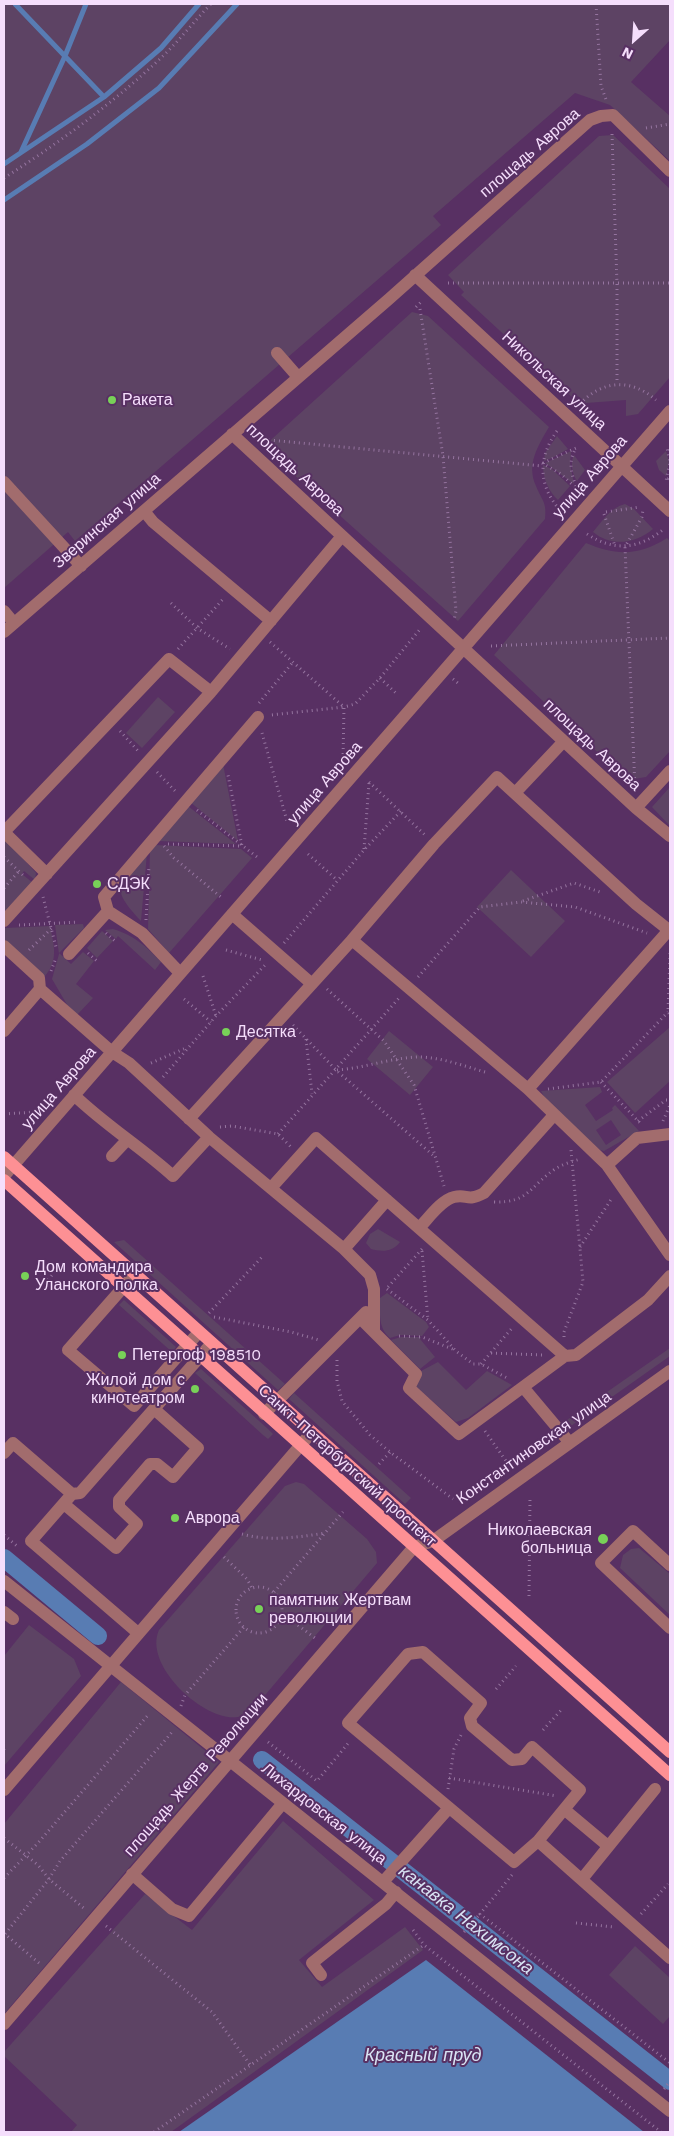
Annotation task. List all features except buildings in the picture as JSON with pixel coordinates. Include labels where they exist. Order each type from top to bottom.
[{"type":"main road","name":"Санкт-Петербургский проспект","points":[[8,1162],[670,1752]]},
{"type":"main road","name":"Санкт-Петербургский проспект","points":[[4,1178],[188,1346],[670,1775]]},
{"type":"street","name":"площадь Аврова","points":[[670,171],[613,115],[601,116],[590,120],[232,434],[636,808],[670,772]]},
{"type":"street","name":"Никольская улица","points":[[415,275],[670,511]]},
{"type":"street","points":[[277,353],[298,377]]},
{"type":"street","name":"улица Аврова","points":[[4,1178],[8,1162],[74,1095],[112,1052],[670,411]]},
{"type":"street","name":"Зверинская улица","points":[[4,632],[232,434]]},
{"type":"street","points":[[4,482],[81,566]]},
{"type":"street","points":[[144,511],[153,522],[271,621]]},
{"type":"street","points":[[9,923],[47,874],[211,692],[342,536]]},
{"type":"street","points":[[4,611],[14,623]]},
{"type":"street","points":[[47,874],[4,832],[169,659],[211,692]]},
{"type":"street","points":[[180,973],[142,934],[108,911],[104,897],[148,843],[258,717]]},
{"type":"street","points":[[515,793],[564,741]]},
{"type":"street","points":[[189,1119],[352,940],[434,844],[497,777],[667,933],[528,1089]]},
{"type":"street","points":[[636,808],[670,836]]},
{"type":"street","points":[[69,954],[108,911]]},
{"type":"street","points":[[232,914],[312,984]]},
{"type":"street","points":[[352,940],[528,1089],[607,1165],[670,1254]]},
{"type":"street","points":[[4,946],[40,978],[40,989],[4,1031]]},
{"type":"street","points":[[40,989],[112,1052],[136,1070],[209,1137],[344,1249],[370,1275],[374,1288],[374,1330]]},
{"type":"street","points":[[74,1095],[173,1176],[209,1137]]},
{"type":"street","points":[[419,1228],[448,1199],[456,1196],[473,1199],[484,1193],[554,1115]]},
{"type":"street","points":[[607,1165],[637,1138],[670,1134]]},
{"type":"street","points":[[271,1188],[316,1138],[565,1356]]},
{"type":"street","points":[[112,1156],[127,1140]]},
{"type":"street","points":[[344,1249],[387,1200]]},
{"type":"street","points":[[134,1275],[68,1350],[134,1406],[199,1332]]},
{"type":"street","points":[[360,1318],[416,1374],[409,1388],[459,1434],[565,1356],[576,1355],[648,1300],[670,1276]]},
{"type":"street","points":[[264,1414],[375,1303]]},
{"type":"street","points":[[138,1633],[31,1541],[68,1499],[80,1493],[212,1343]]},
{"type":"street","name":"Константиновская улица","points":[[414,1547],[433,1541],[670,1371]]},
{"type":"street","points":[[523,1387],[570,1443]]},
{"type":"street","points":[[4,1453],[13,1443],[116,1548],[137,1524],[119,1507],[119,1500],[150,1464],[156,1464],[173,1477],[198,1448],[154,1409]]},
{"type":"street","points":[[4,1790],[312,1432]]},
{"type":"street","points":[[670,1565],[633,1531],[601,1563],[670,1628]]},
{"type":"street","name":"площадь Жертв Революции","points":[[4,2024],[414,1547]]},
{"type":"street","name":"Лихардовская улица","points":[[4,1581],[283,1803],[386,1878],[396,1892],[670,2111]]},
{"type":"street","points":[[423,1652],[481,1703],[470,1718],[472,1726],[512,1760],[522,1759],[532,1747],[580,1790],[538,1841],[514,1862],[348,1723],[408,1654],[423,1652]]},
{"type":"street","points":[[582,1879],[656,1789]]},
{"type":"street","points":[[132,1874],[172,1909],[189,1916],[283,1803]]},
{"type":"street","points":[[569,1805],[608,1846]]},
{"type":"street","points":[[386,1878],[447,1806]]},
{"type":"street","points":[[538,1841],[633,1923],[670,1958]]},
{"type":"street","points":[[322,1975],[312,1963],[386,1904],[396,1892]]},
{"type":"path","points":[[4,178],[74,131],[163,57],[211,4]]},
{"type":"path","points":[[596,4],[600,86],[609,105]]},
{"type":"path","points":[[637,129],[670,124]]},
{"type":"path","points":[[612,137],[617,284],[617,384]]},
{"type":"path","points":[[448,283],[617,284],[670,282]]},
{"type":"path","points":[[420,308],[443,456],[456,611],[454,618]]},
{"type":"path","points":[[580,404],[596,390],[617,384],[638,388],[656,400]]},
{"type":"path","points":[[557,431],[549,441],[542,464],[546,489],[559,510]]},
{"type":"path","points":[[260,439],[542,464],[562,474],[577,489],[570,463],[571,456],[576,448],[542,464]]},
{"type":"path","points":[[667,448],[670,462],[666,481],[670,477]]},
{"type":"path","points":[[615,546],[605,513],[642,508],[642,517],[625,547],[635,783]]},
{"type":"path","points":[[587,534],[598,542],[625,547],[646,542],[664,529]]},
{"type":"path","points":[[169,659],[233,589]]},
{"type":"path","points":[[171,603],[197,628],[241,656]]},
{"type":"path","points":[[293,662],[257,706],[258,717],[344,707],[355,704],[380,678],[422,627]]},
{"type":"path","points":[[260,633],[344,707]]},
{"type":"path","points":[[491,646],[670,638]]},
{"type":"path","points":[[380,678],[398,696]]},
{"type":"path","points":[[342,759],[344,707]]},
{"type":"path","points":[[124,736],[140,754]]},
{"type":"path","points":[[264,741],[288,821]]},
{"type":"path","points":[[222,898],[174,858],[162,844],[242,846],[224,755]]},
{"type":"path","points":[[364,850],[369,782],[434,844]]},
{"type":"path","points":[[309,912],[401,811]]},
{"type":"path","points":[[142,934],[146,925],[148,843]]},
{"type":"path","points":[[308,854],[337,880]]},
{"type":"path","points":[[4,857],[33,882]]},
{"type":"path","points":[[4,888],[19,871]]},
{"type":"path","points":[[521,902],[574,883],[609,895]]},
{"type":"path","points":[[40,989],[50,976],[58,953],[41,888]]},
{"type":"path","points":[[209,1137],[220,1128],[232,1126],[278,1134],[480,907],[521,902],[575,907],[667,933]]},
{"type":"path","points":[[9,923],[52,925],[98,921]]},
{"type":"path","points":[[19,960],[52,925]]},
{"type":"path","points":[[226,950],[268,962]]},
{"type":"path","points":[[528,1089],[541,1090],[601,1082],[669,1014],[670,953]]},
{"type":"path","points":[[203,976],[216,1016]]},
{"type":"path","points":[[312,984],[322,986],[372,1029],[384,1041],[414,1085],[448,1199]]},
{"type":"path","points":[[173,1065],[234,997]]},
{"type":"path","points":[[184,999],[211,1022]]},
{"type":"path","points":[[284,1016],[336,1070],[436,1157]]},
{"type":"path","points":[[306,1039],[312,1095]]},
{"type":"path","points":[[136,1070],[189,1047]]},
{"type":"path","points":[[336,1070],[361,1068],[411,1058],[433,1058],[473,1068]]},
{"type":"path","points":[[601,1082],[652,1136]]},
{"type":"path","points":[[638,1121],[666,1100],[670,1100]]},
{"type":"path","points":[[4,1114],[35,1112]]},
{"type":"path","points":[[491,1353],[565,1356],[564,1332],[583,1282],[570,1140],[572,1132]]},
{"type":"path","points":[[473,1199],[509,1202],[524,1196],[556,1169],[595,1154]]},
{"type":"path","points":[[580,1248],[621,1185]]},
{"type":"path","points":[[375,1303],[432,1239]]},
{"type":"path","points":[[421,1250],[428,1320]]},
{"type":"path","points":[[209,1313],[262,1257]]},
{"type":"path","points":[[48,1280],[63,1262]]},
{"type":"path","points":[[370,1275],[428,1320],[456,1351],[473,1364],[480,1364],[523,1387]]},
{"type":"path","points":[[214,1317],[336,1342],[337,1381],[342,1401],[370,1435],[453,1499]]},
{"type":"path","points":[[480,1364],[520,1318]]},
{"type":"path","points":[[384,1341],[400,1336],[413,1336],[456,1351]]},
{"type":"path","points":[[477,1420],[506,1461]]},
{"type":"path","points":[[379,1464],[390,1452]]},
{"type":"path","points":[[529,1596],[530,1497]]},
{"type":"path","points":[[274,1592],[343,1512]]},
{"type":"path","points":[[232,1525],[242,1533],[270,1538],[326,1533]]},
{"type":"path","points":[[223,1557],[252,1588]]},
{"type":"path","points":[[260,1586],[274,1592],[279,1598],[282,1613],[280,1620],[271,1630],[257,1633],[244,1628],[237,1616],[236,1609],[240,1596],[252,1588],[260,1586]]},
{"type":"path","points":[[282,1613],[315,1638]]},
{"type":"path","points":[[179,1711],[185,1695],[244,1628]]},
{"type":"path","points":[[496,1688],[516,1666]]},
{"type":"path","points":[[543,1730],[563,1708]]},
{"type":"path","points":[[4,1878],[152,1711]]},
{"type":"path","points":[[447,1806],[454,1750],[470,1718]]},
{"type":"path","points":[[48,1972],[4,1934],[49,1879],[60,1861],[174,1730]]},
{"type":"path","points":[[268,1742],[317,1781],[358,1732]]},
{"type":"path","points":[[449,1778],[569,1805]]},
{"type":"path","points":[[4,1838],[24,1856],[38,1865],[49,1879],[95,1918]]},
{"type":"path","points":[[465,1930],[515,1871]]},
{"type":"path","points":[[576,1923],[625,1929],[633,1923],[668,1884]]},
{"type":"path","points":[[480,1914],[670,2064]]},
{"type":"path","points":[[110,1930],[212,2012],[251,2066]]},
{"type":"path","points":[[413,1930],[424,1945],[660,2132]]},
{"type":"path","points":[[154,2132],[424,1945]]},
{"type":"path","points":[[665,2088],[670,2081]]},
{"type":"shaded area","name":"Ракета","points":[[4,4],[670,4],[670,40],[631,82],[670,116],[670,161],[610,105],[575,93],[433,216],[441,225],[75,541],[68,532],[4,588]]},
{"type":"shaded area","points":[[613,135],[670,189],[670,377],[638,414],[626,416],[626,400],[586,403],[578,396],[574,399],[461,295],[464,292],[448,275],[599,136]]},
{"type":"shaded area","points":[[412,312],[428,316],[549,427],[535,455],[532,470],[533,478],[545,505],[545,519],[458,621],[263,447]]},
{"type":"shaded area","points":[[557,436],[568,449],[544,461],[545,453]]},
{"type":"shaded area","points":[[571,451],[570,463],[574,484],[545,463]]},
{"type":"shaded area","points":[[666,451],[669,462],[666,476],[659,470],[656,461]]},
{"type":"shaded area","points":[[574,455],[585,470],[577,481],[572,468]]},
{"type":"shaded area","points":[[543,465],[552,469],[570,486],[558,500],[551,493],[547,484]]},
{"type":"shaded area","points":[[625,504],[634,509],[653,529],[639,538],[623,542],[607,540],[593,532],[611,511]]},
{"type":"shaded area","points":[[667,538],[670,541],[670,751],[646,777],[627,780],[494,655],[586,543],[607,550],[627,552],[647,548]]},
{"type":"shaded area","points":[[158,697],[175,712],[142,748],[126,733]]},
{"type":"shaded area","points":[[223,764],[238,841],[190,802]]},
{"type":"shaded area","points":[[670,787],[670,826],[652,807]]},
{"type":"shaded area","points":[[188,806],[236,844],[158,841]]},
{"type":"shaded area","points":[[4,837],[36,873],[35,880],[24,871],[22,874],[33,883],[4,915]]},
{"type":"shaded area","points":[[155,845],[241,849],[252,858],[169,953],[148,929],[150,850]]},
{"type":"shaded area","points":[[147,853],[141,921],[124,900],[121,886]]},
{"type":"shaded area","points":[[511,870],[565,921],[531,957],[477,907]]},
{"type":"shaded area","points":[[83,924],[84,928],[59,953],[71,964],[83,952],[94,961],[76,984],[93,998],[77,1015],[69,1008],[52,979],[59,954],[55,925]]},
{"type":"shaded area","points":[[50,926],[54,946],[54,959],[44,977],[5,940],[5,928]]},
{"type":"shaded area","points":[[113,929],[134,938],[150,951],[161,962],[155,970],[118,936],[116,939],[105,930]]},
{"type":"shaded area","points":[[102,931],[113,941],[97,958],[87,948]]},
{"type":"shaded area","points":[[670,1027],[670,1081],[635,1113],[607,1082]]},
{"type":"shaded area","points":[[389,1031],[433,1067],[410,1095],[367,1059]]},
{"type":"shaded area","points":[[600,1087],[602,1092],[585,1105],[596,1121],[613,1110],[612,1108],[615,1105],[639,1131],[604,1151],[600,1150],[546,1100],[541,1091]],"holes":[[[611,1120],[621,1135],[606,1145],[596,1130]]]},
{"type":"shaded area","points":[[378,1229],[400,1242],[394,1248],[387,1250],[371,1249],[366,1243],[370,1234]]},
{"type":"shaded area","points":[[124,1240],[285,1384],[278,1390],[114,1242]]},
{"type":"shaded area","points":[[387,1293],[426,1322],[429,1327],[422,1336],[400,1335],[390,1338],[386,1334],[380,1320],[380,1298]]},
{"type":"shaded area","points":[[124,1300],[176,1347],[172,1352],[119,1305]]},
{"type":"shaded area","points":[[401,1337],[421,1337],[420,1339],[435,1357],[420,1369],[391,1340]]},
{"type":"shaded area","points":[[670,1348],[670,1356],[568,1428],[564,1422]]},
{"type":"shaded area","points":[[438,1362],[466,1390],[487,1371],[512,1385],[468,1418],[456,1422],[414,1385],[421,1371]]},
{"type":"shaded area","points":[[201,1369],[273,1434],[268,1439],[263,1435],[195,1373]]},
{"type":"shaded area","points":[[294,1393],[411,1498],[405,1504],[289,1399]]},
{"type":"shaded area","points":[[296,1482],[304,1484],[367,1539],[376,1552],[377,1563],[255,1707],[242,1716],[229,1717],[213,1712],[197,1703],[182,1691],[169,1676],[160,1661],[156,1645],[159,1630],[285,1486]]},
{"type":"shaded area","points":[[639,1548],[670,1574],[670,1615],[620,1568],[623,1555],[631,1549]]},
{"type":"shaded area","points":[[29,1625],[74,1659],[81,1676],[4,1766],[4,1656]]},
{"type":"shaded area","points":[[121,1682],[219,1762],[4,2014],[4,1824]]},
{"type":"shaded area","points":[[283,1821],[374,1900],[299,1960],[322,1987],[405,1927],[423,1950],[171,2132],[71,2132],[77,2125],[4,2056],[4,2052],[145,1894],[192,1930]]},
{"type":"shaded area","points":[[635,1946],[670,1978],[670,2016],[663,2024],[609,1975]]},
{"type":"water","name":"Красный пруд","points":[[426,1960],[644,2132],[179,2132]]},
{"type":"waterway","points":[[15,4],[104,97]]},
{"type":"waterway","points":[[21,152],[65,56],[86,4]]},
{"type":"waterway","points":[[4,164],[104,97],[161,48],[199,4]]},
{"type":"waterway","points":[[4,200],[87,144],[159,88],[237,4]]},
{"type":"waterway","name":"канавка Нахимсона","points":[[4,1558],[98,1636]]},
{"type":"waterway","name":"канавка Нахимсона","points":[[262,1760],[670,2081]]},
{"type":"place","name":"Ракета","points":[[112,400]]},
{"type":"place","name":"СДЭК","points":[[97,884]]},
{"type":"place","name":"Десятка","points":[[226,1032]]},
{"type":"place","name":"Дом командира Уланского полка","points":[[25,1276]]},
{"type":"place","name":"Петергоф 198510","points":[[122,1355]]},
{"type":"place","name":"Жилой дом с кинотеатром","points":[[195,1389]]},
{"type":"place","name":"Аврора","points":[[175,1518]]},
{"type":"place","name":"Николаевская больница","points":[[603,1539]]},
{"type":"place","name":"памятник Жертвам революции","points":[[259,1609]]}]
